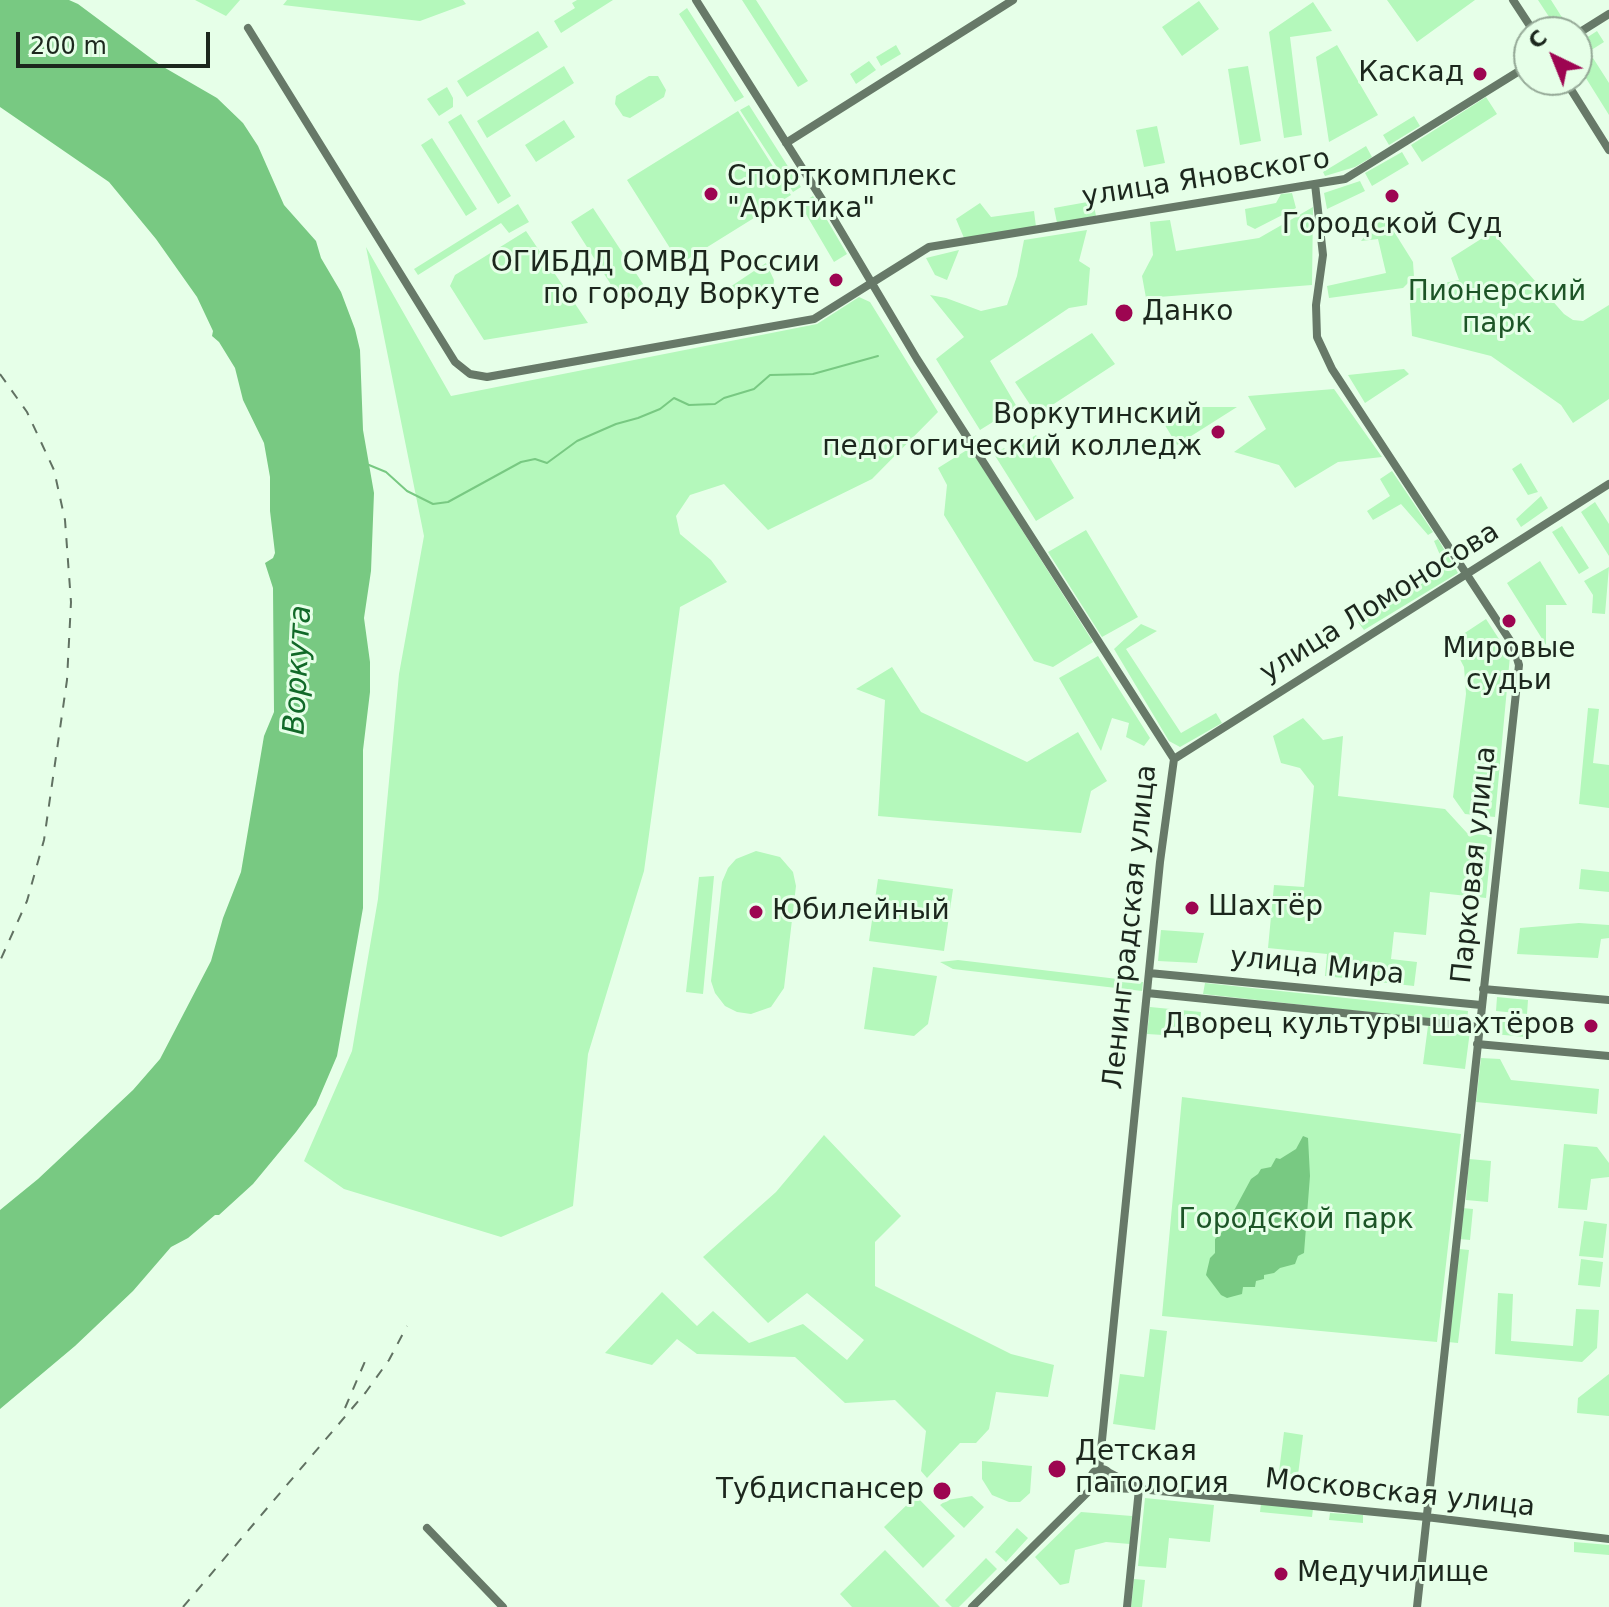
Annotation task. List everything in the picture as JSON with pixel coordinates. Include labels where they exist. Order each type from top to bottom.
[{"type":"main road","name":"Ленинградская улица","points":[[696,0],[823,201],[917,359],[1174,759],[1160,862],[1103,1471]]},
{"type":"main road","points":[[786,143],[1013,0]]},
{"type":"main road","name":"улица Яновского","points":[[248,28],[455,362],[470,374],[487,377],[814,319],[929,247],[1345,179],[1513,75]]},
{"type":"main road","points":[[1575,96],[1609,150]]},
{"type":"main road","name":"Парковая улица","points":[[1315,184],[1323,255],[1316,305],[1317,337],[1332,369],[1513,645],[1519,665],[1417,1607]]},
{"type":"main road","name":"улица Ломоносова","points":[[1174,759],[1609,484]]},
{"type":"main road","name":"улица Мира","points":[[1149,973],[1481,1005]]},
{"type":"main road","points":[[1483,989],[1609,1000]]},
{"type":"main road","name":"улица Мира","points":[[1147,993],[1479,1027]]},
{"type":"main road","points":[[1477,1044],[1609,1056]]},
{"type":"main road","points":[[972,1607],[1094,1486],[1092,1476],[1103,1471],[1110,1482],[1105,1488]]},
{"type":"main road","name":"Московская улица","points":[[1103,1471],[1139,1489]]},
{"type":"main road","name":"Московская улица","points":[[1094,1486],[1426,1517],[1609,1539]]},
{"type":"main road","points":[[1127,1607],[1139,1489]]},
{"type":"main road","points":[[427,1528],[503,1607]]},
{"type":"green space","points":[[195,0],[240,0],[226,16]]},
{"type":"green space","points":[[287,0],[463,0],[466,4],[420,21],[283,5]]},
{"type":"green space","points":[[577,0],[613,0],[561,33],[554,21],[575,8],[572,3]]},
{"type":"green space","points":[[742,0],[756,0],[808,81],[798,87]]},
{"type":"green space","points":[[1387,0],[1475,0],[1417,42]]},
{"type":"green space","points":[[1538,0],[1551,0],[1561,16],[1548,16]]},
{"type":"green space","points":[[1199,1],[1219,29],[1182,56],[1162,27]]},
{"type":"green space","points":[[1313,2],[1332,31],[1290,37],[1302,135],[1284,138],[1269,32]]},
{"type":"green space","points":[[687,8],[744,97],[735,102],[679,14]]},
{"type":"green space","points":[[538,31],[548,47],[467,97],[457,81]]},
{"type":"green space","points":[[1597,31],[1604,42],[1593,49],[1593,34]]},
{"type":"green space","points":[[896,45],[901,54],[881,66],[876,57]]},
{"type":"green space","points":[[1337,45],[1378,115],[1329,142],[1316,57]]},
{"type":"green space","points":[[1593,58],[1609,83],[1609,115],[1593,89]]},
{"type":"green space","points":[[869,61],[876,70],[856,84],[850,74]]},
{"type":"green space","points":[[564,66],[574,83],[487,138],[477,121]]},
{"type":"green space","points":[[1248,66],[1261,141],[1240,145],[1228,69]]},
{"type":"green space","points":[[649,76],[658,76],[666,90],[664,97],[630,118],[623,116],[615,104],[616,96]]},
{"type":"green space","points":[[447,87],[453,98],[453,107],[439,116],[427,99]]},
{"type":"green space","points":[[1486,97],[1497,114],[1422,162],[1411,145]]},
{"type":"green space","points":[[749,105],[801,187],[793,192],[740,110]]},
{"type":"green space","points":[[738,111],[791,195],[680,264],[627,180]]},
{"type":"green space","points":[[461,114],[511,196],[498,204],[448,122]]},
{"type":"green space","points":[[1414,116],[1420,126],[1389,145],[1383,135]]},
{"type":"green space","points":[[564,120],[575,137],[536,162],[525,145]]},
{"type":"green space","points":[[1157,126],[1165,163],[1144,167],[1136,130]]},
{"type":"green space","points":[[432,138],[477,209],[466,216],[421,145]]},
{"type":"green space","points":[[1366,146],[1372,157],[1355,167],[1325,176],[1323,172]]},
{"type":"green space","points":[[1402,152],[1409,164],[1372,186],[1365,173]]},
{"type":"green space","points":[[1360,181],[1365,191],[1327,209],[1324,193]]},
{"type":"green space","points":[[1292,193],[1296,208],[1255,229],[1247,225],[1245,209],[1276,203],[1281,194]]},
{"type":"green space","points":[[813,196],[847,254],[834,262],[800,204]]},
{"type":"green space","points":[[1093,201],[1096,216],[1057,223],[1054,208]]},
{"type":"green space","points":[[980,203],[991,217],[1034,211],[1036,227],[964,238],[956,219]]},
{"type":"green space","points":[[518,204],[529,222],[509,233],[501,223],[418,275],[414,269]]},
{"type":"green space","points":[[1313,207],[1312,285],[1146,298],[1142,276],[1153,255],[1150,222],[1170,220],[1176,251],[1259,238]]},
{"type":"green space","points":[[593,208],[647,290],[624,305],[571,222]]},
{"type":"green space","points":[[1383,214],[1413,262],[1414,277],[1403,288],[1329,298],[1327,286],[1386,273],[1378,239],[1361,241]]},
{"type":"green space","points":[[1087,230],[1079,261],[1090,268],[1087,305],[1069,308],[990,361],[1017,407],[980,430],[936,359],[964,337],[930,295],[981,311],[1007,305],[1024,240]]},
{"type":"green space","points":[[526,231],[588,323],[484,340],[450,286],[455,275]]},
{"type":"green space","name":"Пионерский парк","points":[[1492,232],[1564,314],[1573,320],[1583,321],[1609,305],[1609,399],[1573,423],[1561,405],[1491,356],[1412,336],[1409,290],[1459,280],[1451,258]]},
{"type":"green space","points":[[366,247],[451,396],[817,324],[859,297],[870,302],[938,412],[872,479],[768,530],[724,484],[690,495],[676,516],[680,534],[711,560],[727,582],[680,607],[644,871],[588,1054],[573,1206],[501,1237],[344,1189],[304,1161],[352,1051],[378,899],[399,674],[424,536]]},
{"type":"green space","points":[[959,250],[947,280],[935,275],[926,258]]},
{"type":"green space","points":[[766,263],[774,280],[773,289],[731,294],[730,287]]},
{"type":"green space","points":[[1092,333],[1115,364],[1037,415],[1015,382]]},
{"type":"green space","points":[[1404,369],[1409,374],[1365,403],[1348,375]]},
{"type":"green space","points":[[1334,389],[1382,457],[1338,462],[1295,488],[1279,465],[1234,452],[1266,429],[1248,396]]},
{"type":"green space","points":[[1187,407],[1237,407],[1177,445],[1163,422]]},
{"type":"green space","points":[[1036,435],[1074,498],[1036,521],[994,454],[1004,448],[1008,452]]},
{"type":"green space","points":[[970,448],[1093,642],[1053,667],[1034,661],[944,515],[947,485],[938,468]]},
{"type":"green space","points":[[1521,463],[1538,492],[1528,495],[1512,469]]},
{"type":"green space","points":[[1392,471],[1433,532],[1428,535],[1401,504],[1373,520],[1367,511],[1390,496],[1380,479]]},
{"type":"green space","points":[[1541,496],[1548,508],[1521,527],[1516,519]]},
{"type":"green space","points":[[1595,502],[1609,524],[1609,556],[1581,512]]},
{"type":"green space","points":[[1562,526],[1589,568],[1579,574],[1552,532]]},
{"type":"green space","points":[[1086,530],[1138,617],[1102,637],[1048,552]]},
{"type":"green space","points":[[1438,539],[1458,573],[1364,630],[1358,622],[1446,569],[1434,541]]},
{"type":"green space","points":[[1540,561],[1567,605],[1546,605],[1546,645],[1507,583]]},
{"type":"green space","points":[[1609,567],[1605,614],[1592,613],[1593,595],[1584,581]]},
{"type":"green space","points":[[1486,619],[1510,656],[1495,817],[1465,814],[1453,797],[1466,694],[1464,667],[1451,642]]},
{"type":"green space","points":[[1141,624],[1157,631],[1126,649],[1181,733],[1216,713],[1222,723],[1180,747],[1169,741],[1114,649]]},
{"type":"green space","points":[[1098,656],[1150,738],[1144,746],[1126,737],[1129,723],[1112,718],[1101,751],[1059,678]]},
{"type":"green space","points":[[892,667],[921,712],[1027,762],[1078,732],[1107,781],[1091,791],[1081,833],[878,816],[885,700],[856,689]]},
{"type":"green space","points":[[1588,708],[1599,709],[1593,763],[1609,765],[1609,808],[1579,804]]},
{"type":"green space","points":[[1303,718],[1323,740],[1343,736],[1338,796],[1445,809],[1467,833],[1492,836],[1486,898],[1430,892],[1426,935],[1394,932],[1391,959],[1417,962],[1414,986],[1325,976],[1327,954],[1268,948],[1274,885],[1304,887],[1314,786],[1300,768],[1281,763],[1273,736]]},
{"type":"green space","name":"Юбилейный","points":[[756,851],[780,857],[793,872],[796,886],[784,988],[771,1007],[751,1014],[725,1006],[711,981],[722,882],[736,859]]},
{"type":"green space","points":[[1581,869],[1609,872],[1609,892],[1579,889]]},
{"type":"green space","points":[[714,876],[703,994],[686,992],[699,877]]},
{"type":"green space","points":[[878,879],[953,889],[944,951],[869,941]]},
{"type":"green space","points":[[1579,923],[1609,925],[1609,938],[1601,939],[1598,958],[1517,954],[1520,928]]},
{"type":"green space","points":[[1161,930],[1204,933],[1197,963],[1158,961]]},
{"type":"green space","points":[[958,960],[1143,982],[1142,991],[953,969],[940,962]]},
{"type":"green space","points":[[873,967],[937,976],[928,1024],[914,1036],[864,1029]]},
{"type":"green space","points":[[1205,983],[1468,1011],[1467,1023],[1203,994]]},
{"type":"green space","points":[[1497,997],[1528,1000],[1527,1014],[1496,1011]]},
{"type":"green space","points":[[1150,1007],[1201,1012],[1199,1029],[1165,1026],[1163,1035],[1147,1034]]},
{"type":"green space","points":[[1495,1019],[1527,1022],[1525,1037],[1494,1034]]},
{"type":"green space","points":[[1428,1026],[1470,1031],[1465,1069],[1423,1064]]},
{"type":"green space","points":[[1481,1058],[1500,1059],[1511,1080],[1599,1089],[1597,1114],[1476,1102]]},
{"type":"green space","name":"Городской парк","points":[[1182,1097],[1461,1134],[1437,1342],[1162,1316]]},
{"type":"green space","points":[[824,1135],[901,1216],[875,1242],[875,1286],[1011,1354],[1054,1365],[1048,1397],[996,1392],[989,1429],[976,1443],[960,1443],[927,1478],[921,1471],[926,1431],[895,1400],[845,1403],[795,1357],[697,1354],[677,1339],[652,1365],[605,1353],[662,1292],[697,1326],[713,1311],[749,1343],[803,1324],[847,1360],[864,1340],[807,1293],[768,1323],[703,1257],[776,1192]]},
{"type":"green space","points":[[1564,1144],[1597,1147],[1609,1163],[1609,1177],[1591,1179],[1587,1210],[1558,1208]]},
{"type":"green space","points":[[1469,1159],[1491,1161],[1488,1202],[1466,1200]]},
{"type":"green space","points":[[1462,1208],[1473,1209],[1470,1240],[1459,1239]]},
{"type":"green space","points":[[1584,1221],[1607,1224],[1603,1258],[1579,1256]]},
{"type":"green space","points":[[1459,1249],[1469,1250],[1458,1343],[1448,1342]]},
{"type":"green space","points":[[1581,1259],[1603,1262],[1600,1287],[1578,1285]]},
{"type":"green space","points":[[1498,1293],[1513,1294],[1511,1341],[1573,1346],[1576,1309],[1599,1310],[1597,1348],[1582,1362],[1495,1354]]},
{"type":"green space","points":[[1150,1329],[1167,1331],[1155,1430],[1113,1424],[1120,1374],[1144,1377]]},
{"type":"green space","points":[[1609,1374],[1609,1416],[1577,1413],[1578,1398]]},
{"type":"green space","points":[[1284,1432],[1303,1435],[1298,1475],[1279,1472]]},
{"type":"green space","points":[[982,1461],[1032,1466],[1030,1493],[1020,1502],[1009,1502],[992,1495],[982,1479]]},
{"type":"green space","points":[[916,1496],[955,1536],[923,1568],[884,1527]]},
{"type":"green space","points":[[972,1496],[984,1507],[964,1528],[940,1505],[947,1500]]},
{"type":"green space","points":[[1145,1498],[1214,1505],[1210,1542],[1169,1538],[1166,1568],[1138,1566]]},
{"type":"green space","points":[[1261,1504],[1313,1509],[1312,1517],[1260,1512]]},
{"type":"green space","points":[[1081,1512],[1132,1516],[1130,1544],[1106,1542],[1075,1550],[1069,1583],[1060,1585],[1035,1557]]},
{"type":"green space","points":[[1330,1513],[1363,1515],[1363,1523],[1329,1520]]},
{"type":"green space","points":[[1017,1528],[1028,1538],[1006,1562],[995,1552]]},
{"type":"green space","points":[[1574,1542],[1609,1545],[1609,1555],[1574,1552]]},
{"type":"green space","points":[[885,1550],[940,1607],[852,1607],[840,1594]]},
{"type":"green space","points":[[986,1558],[997,1569],[959,1607],[952,1607],[945,1600]]},
{"type":"green space","points":[[1134,1579],[1145,1580],[1142,1607],[1131,1607]]},
{"type":"water","name":"Воркута","points":[[0,0],[69,0],[78,4],[160,65],[217,98],[243,123],[258,146],[284,205],[316,241],[355,329],[360,350],[363,430],[374,493],[371,571],[364,618],[370,662],[370,692],[363,750],[363,908],[337,1056],[316,1105],[253,1184],[219,1215],[171,1247],[133,1291],[75,1346],[0,1409],[0,1210],[38,1179],[133,1090],[160,1059],[211,961],[241,872],[264,736],[274,712],[273,588],[265,563],[275,553],[270,477],[264,443],[243,400],[235,368],[212,336],[213,331],[197,297],[156,239],[109,182],[0,107]]},
{"type":"water","points":[[1303,1136],[1308,1138],[1310,1176],[1304,1253],[1298,1256],[1295,1264],[1264,1275],[1264,1279],[1256,1281],[1255,1287],[1243,1287],[1242,1294],[1227,1298],[1221,1295],[1206,1275],[1210,1258],[1215,1253],[1215,1239],[1223,1231],[1251,1179],[1261,1169],[1271,1167],[1276,1158],[1280,1159],[1296,1149]]},
{"type":"waterway","points":[[369,465],[386,472],[407,491],[433,504],[448,502],[521,462],[535,459],[547,463],[577,441],[660,409],[674,398],[689,405],[715,404],[754,389],[770,375],[813,374],[878,356]]},
{"type":"railway","points":[[0,374],[27,412],[54,470],[65,520],[71,602],[67,680],[44,840],[27,901],[0,961]]},
{"type":"railway","points":[[183,1607],[366,1392],[389,1360],[407,1326]]},
{"type":"railway","points":[[345,1408],[366,1359]]},
{"type":"place","name":"Каскад","points":[[1480,74]]},
{"type":"place","name":"Спорткомплекс \"Арктика\"","points":[[711,194]]},
{"type":"place","name":"Городской Суд","points":[[1392,196]]},
{"type":"place","name":"ОГИБДД ОМВД России по городу Воркуте","points":[[836,280]]},
{"type":"place","name":"Данко","points":[[1124,313]]},
{"type":"place","name":"Воркутинский педогогический колледж","points":[[1218,432]]},
{"type":"place","name":"Мировые судьи","points":[[1509,621]]},
{"type":"place","name":"Шахтёр","points":[[1192,908]]},
{"type":"place","name":"Юбилейный","points":[[756,912]]},
{"type":"place","name":"Дворец культуры шахтёров","points":[[1591,1026]]},
{"type":"place","name":"Детская патология","points":[[1057,1469]]},
{"type":"place","name":"Тубдиспансер","points":[[942,1491]]},
{"type":"place","name":"Медучилище","points":[[1281,1574]]}]
